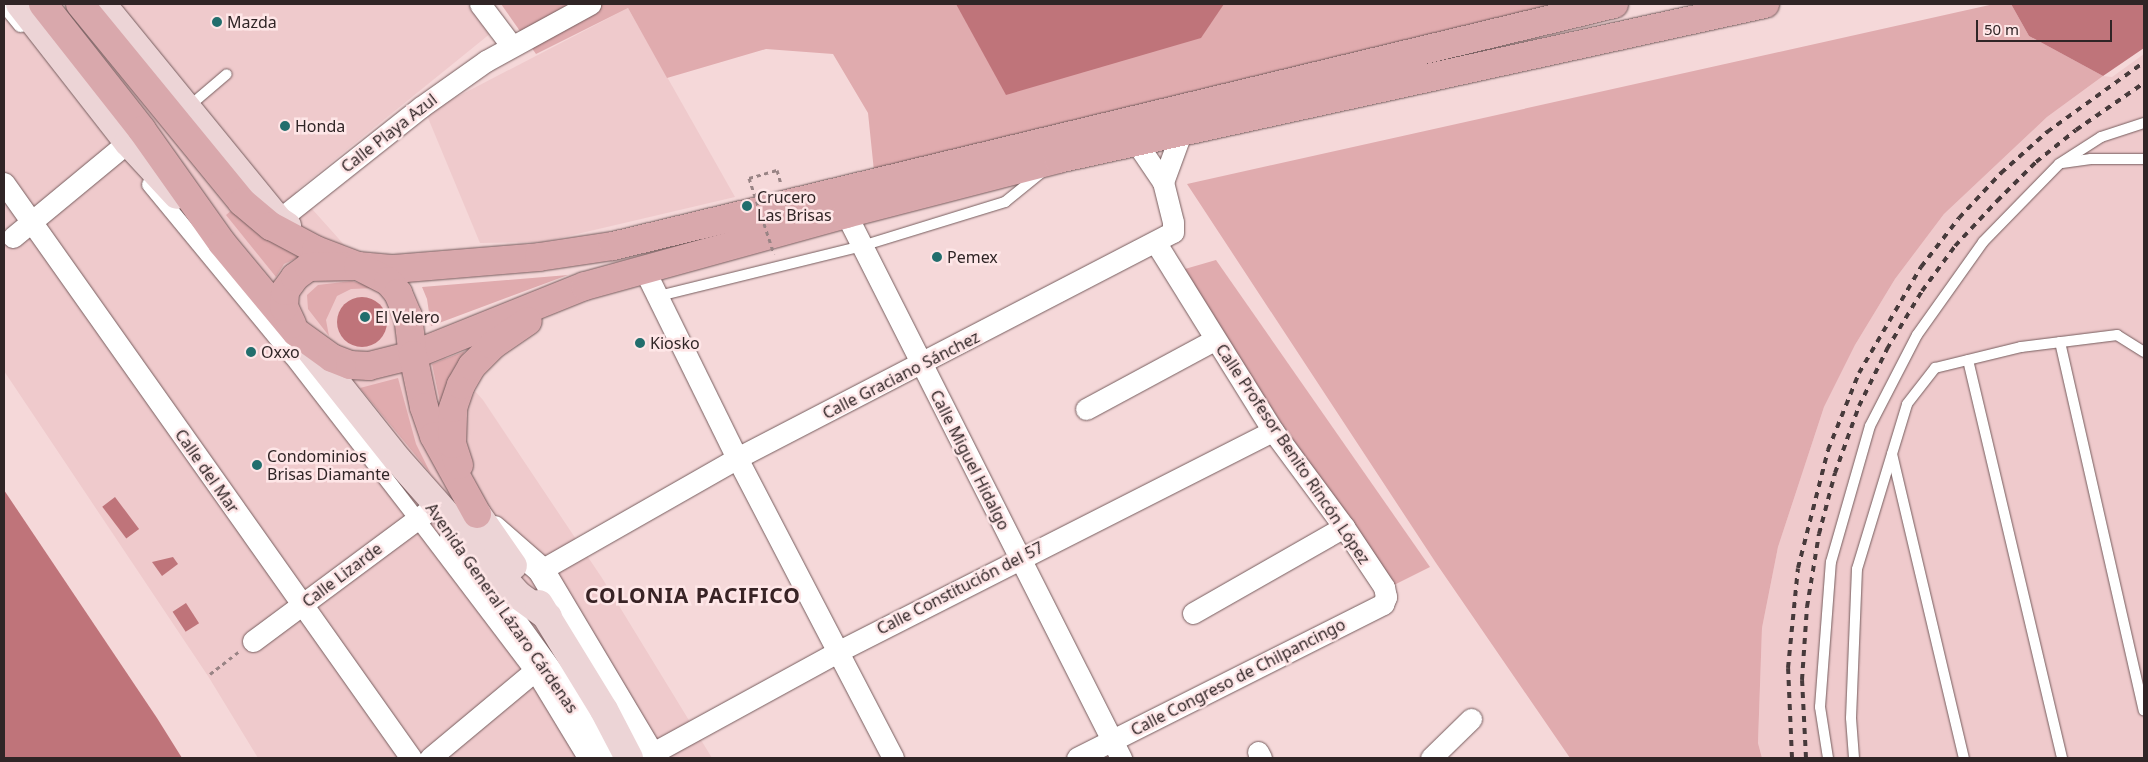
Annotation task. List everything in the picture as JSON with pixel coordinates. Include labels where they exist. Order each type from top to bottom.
[{"type":"main road","points":[[20,4],[130,140],[222,243],[296,332],[332,358],[350,365],[369,366],[413,355],[585,286],[644,267],[1058,159],[1181,134],[1765,4]]},
{"type":"main road","points":[[44,4],[130,140]]},
{"type":"main road","points":[[80,4],[242,202],[316,250],[358,266],[388,282],[398,293],[408,316],[413,355],[424,407],[434,436],[477,514]]},
{"type":"main road","points":[[102,4],[186,108],[274,223]]},
{"type":"main road","points":[[296,332],[284,307],[285,291],[295,277],[309,267],[358,266],[404,269],[539,257],[613,246],[1614,4]]},
{"type":"main road","points":[[477,514],[452,444],[453,408],[461,385],[472,366],[493,345],[585,286]]},
{"type":"main road","name":"Avenida General Lázaro Cárdenas","points":[[296,332],[398,460],[518,595],[548,617]]},
{"type":"main road","name":"Avenida General Lázaro Cárdenas","points":[[477,514],[548,617],[604,710],[644,757]]},
{"type":"street","points":[[4,4],[130,140],[291,356],[424,514]]},
{"type":"street","points":[[480,4],[511,45]]},
{"type":"street","name":"Calle Playa Azul","points":[[274,223],[421,107],[511,45],[590,4]]},
{"type":"street","points":[[1163,182],[1181,134]]},
{"type":"street","points":[[14,237],[32,224],[130,140]]},
{"type":"street","points":[[1136,142],[1163,182]]},
{"type":"street","name":"Calle Graciano Sánchez","points":[[541,570],[738,458],[1156,244],[1172,232],[1173,222],[1163,182]]},
{"type":"street","name":"Calle del Mar","points":[[4,183],[411,758]]},
{"type":"street","name":"Calle Miguel Hidalgo","points":[[846,214],[1116,749]]},
{"type":"street","name":"Calle Profesor Benito Rincón López","points":[[1156,244],[1272,431],[1344,526],[1384,588]]},
{"type":"street","points":[[644,267],[738,458],[893,758]]},
{"type":"street","points":[[1086,409],[1214,340]]},
{"type":"street","name":"Calle Constitución del 57","points":[[644,757],[837,652],[1020,557],[1272,431]]},
{"type":"street","name":"Avenida General Lázaro Cárdenas","points":[[398,460],[424,514],[603,758]]},
{"type":"street","name":"Calle Lizarde","points":[[253,641],[424,514]]},
{"type":"street","name":"Avenida General Lázaro Cárdenas","points":[[477,514],[541,570],[644,757]]},
{"type":"street","points":[[1193,613],[1344,526]]},
{"type":"street","name":"Calle Congreso de Chilpancingo","points":[[1078,758],[1116,749],[1383,604],[1384,588]]},
{"type":"street","points":[[430,758],[538,668],[585,758]]},
{"type":"street","points":[[1431,758],[1471,719]]},
{"type":"lane","points":[[186,108],[227,74]]},
{"type":"lane","points":[[1828,758],[1820,707],[1832,562],[1870,426],[1917,335],[1983,242],[2059,164],[2101,137],[2144,123]]},
{"type":"lane","points":[[659,296],[862,246],[1005,202],[1058,159]]},
{"type":"lane","points":[[2059,164],[2091,159],[2144,159]]},
{"type":"lane","points":[[1854,758],[1851,718],[1857,569],[1907,404],[1935,368],[2021,347],[2117,335],[2144,352]]},
{"type":"lane","points":[[2060,342],[2144,711]]},
{"type":"lane","points":[[1968,360],[2062,758]]},
{"type":"lane","points":[[1892,453],[1964,758]]},
{"type":"path","points":[[774,254],[749,178],[777,170]]},
{"type":"path","points":[[210,674],[253,641]]},
{"type":"shaded area","points":[[4,4],[53,37],[95,4],[467,4],[491,33],[296,191],[483,400],[602,578],[712,758],[258,758],[208,676],[4,371]]},
{"type":"shaded area","points":[[501,4],[1567,4],[874,171],[868,113],[833,54],[766,49],[667,78],[628,8],[536,54]]},
{"type":"shaded area","points":[[956,4],[1224,4],[1201,38],[1006,95]]},
{"type":"shaded area","points":[[1994,4],[2011,4],[2029,36],[2103,76],[2047,117],[1944,214],[1895,279],[1855,345],[1824,407],[1778,547],[1762,628],[1758,743],[1762,758],[1570,758],[1436,563],[1187,184]]},
{"type":"shaded area","points":[[2011,4],[2144,4],[2144,48],[2103,76],[2029,36]]},
{"type":"shaded area","points":[[628,8],[735,197],[543,242],[480,243],[426,113]]},
{"type":"shaded area","points":[[2144,54],[2144,758],[1762,758],[1758,743],[1762,628],[1778,547],[1824,407],[1855,345],[1895,279],[1944,214],[2047,117],[2103,76],[2112,77]]},
{"type":"shaded area","points":[[233,209],[301,256],[284,264],[276,277],[226,215]]},
{"type":"shaded area","points":[[1216,260],[1430,567],[1392,586],[1178,271]]},
{"type":"shaded area","points":[[568,275],[431,326],[427,299],[422,287]]},
{"type":"shaded area","points":[[352,281],[376,288],[351,289],[337,296],[326,320],[329,336],[308,309],[307,295],[318,285]]},
{"type":"shaded area","points":[[362,297],[371,299],[382,308],[387,322],[385,331],[376,342],[362,347],[353,345],[342,336],[337,322],[339,313],[348,302]]},
{"type":"shaded area","points":[[465,351],[452,372],[441,407],[432,364]]},
{"type":"shaded area","points":[[398,378],[416,444],[431,474],[360,388]]},
{"type":"shaded area","points":[[4,490],[157,718],[182,758],[4,758]]},
{"type":"shaded area","points":[[115,497],[139,529],[126,539],[102,507]]},
{"type":"shaded area","points":[[173,557],[178,564],[162,576],[152,562]]},
{"type":"shaded area","points":[[186,603],[199,623],[186,632],[173,612]]},
{"type":"railway","points":[[1792,758],[1788,668],[1798,568],[1828,450],[1859,373],[1921,267],[1959,218],[2001,173],[2047,132],[2144,62]]},
{"type":"railway","points":[[1806,758],[1802,680],[1807,607],[1819,534],[1835,473],[1859,406],[1887,349],[1922,291],[1955,246],[1997,201],[2036,162],[2076,130],[2144,83]]},
{"type":"place","name":"Mazda","points":[[217,22]]},
{"type":"place","name":"Honda","points":[[285,126]]},
{"type":"place","name":"Crucero Las Brisas","points":[[747,206]]},
{"type":"place","name":"Pemex","points":[[937,257]]},
{"type":"place","name":"El Velero","points":[[365,317]]},
{"type":"place","name":"Kiosko","points":[[640,343]]},
{"type":"place","name":"Oxxo","points":[[251,352]]},
{"type":"place","name":"Condominios Brisas Diamante","points":[[257,465]]},
{"type":"district","name":"COLONIA PACIFICO","points":[[693,595]]}]
